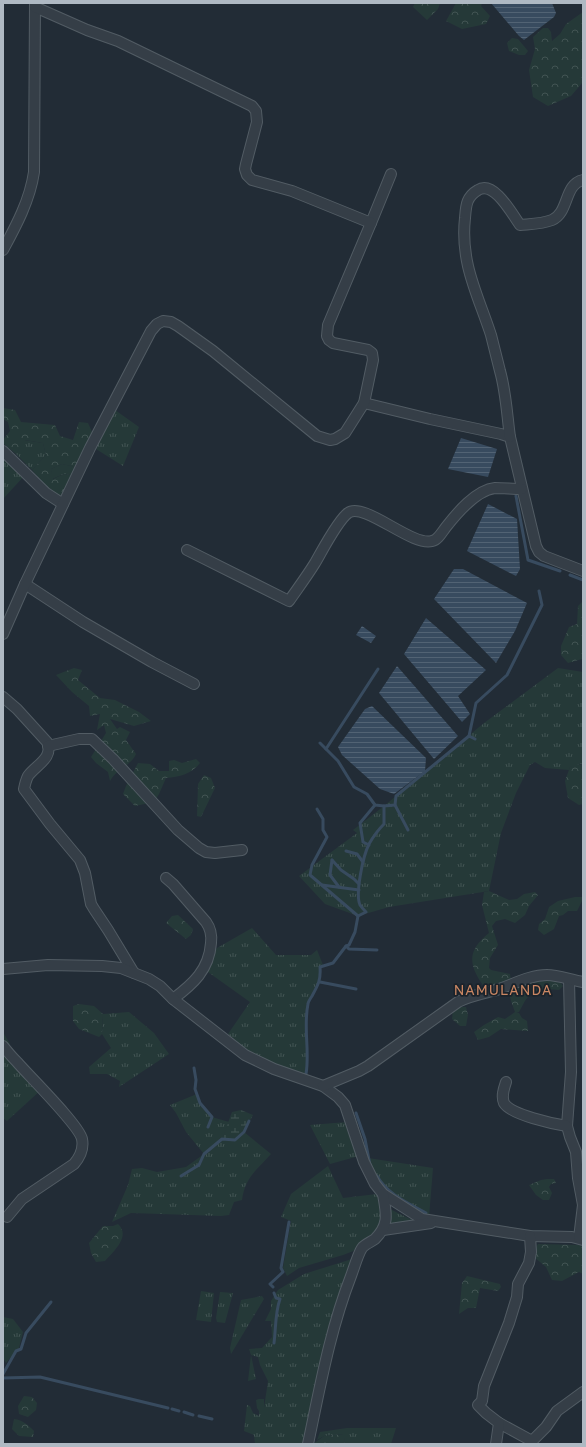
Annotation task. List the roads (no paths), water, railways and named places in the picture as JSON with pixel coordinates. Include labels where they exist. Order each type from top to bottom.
[{"type":"street","points":[[3,250],[28,198],[34,172],[35,5],[87,30],[118,42],[252,106],[256,111],[257,122],[245,169],[247,175],[252,180],[292,191],[371,223]]},
{"type":"street","points":[[3,634],[25,584],[90,448],[137,361],[151,331],[157,324],[163,321],[171,322],[178,326],[213,351],[317,436],[324,439],[336,439],[345,433],[364,403],[373,360],[372,353],[368,350],[333,343],[329,340],[327,332],[328,325],[391,174]]},
{"type":"street","points":[[583,180],[575,183],[572,187],[563,210],[558,216],[545,222],[520,225],[507,205],[496,192],[488,188],[482,188],[469,196],[466,204],[464,226],[468,268],[474,292],[491,335],[501,372],[510,437],[536,546],[539,552],[544,556],[583,571]]},
{"type":"street","points":[[364,403],[414,416],[510,437]]},
{"type":"street","points":[[3,451],[46,493],[63,504]]},
{"type":"street","points":[[187,550],[289,601],[342,519],[349,512],[359,512],[380,520],[418,540],[425,542],[433,541],[439,536],[459,509],[481,494],[494,488],[522,489]]},
{"type":"street","points":[[25,584],[83,622],[152,662],[194,684]]},
{"type":"street","points":[[3,697],[17,709],[44,739],[49,749],[48,755],[27,778],[24,789],[50,824],[80,860],[85,872],[91,904],[134,974]]},
{"type":"street","points":[[48,746],[79,738],[92,739],[113,759],[178,830],[199,848],[206,852],[215,853],[242,850]]},
{"type":"street","points":[[166,878],[206,922],[210,927],[211,932],[210,955],[206,965],[188,988],[173,999]]},
{"type":"street","points":[[3,969],[48,965],[102,966],[121,968],[149,979],[160,986],[173,999],[245,1055],[274,1069],[323,1086],[338,1097],[345,1105],[364,1162],[375,1184],[383,1194],[422,1219],[530,1236],[572,1237],[581,1239],[583,1211],[582,1200],[578,1178],[576,1152],[567,1126],[571,1072],[569,980]]},
{"type":"street","points":[[323,1086],[364,1069],[458,1002],[469,997],[494,991],[524,979],[543,976],[553,976],[583,982]]},
{"type":"street","points":[[3,1046],[69,1119],[82,1138],[80,1157],[74,1164],[22,1199],[7,1217]]},
{"type":"street","points":[[506,1082],[503,1097],[504,1103],[509,1109],[541,1121],[567,1126]]},
{"type":"street","points":[[308,1444],[320,1380],[341,1302],[362,1247],[373,1240],[383,1230],[386,1215],[383,1194]]},
{"type":"street","points":[[383,1230],[435,1222]]},
{"type":"street","points":[[530,1236],[531,1252],[529,1263],[518,1284],[517,1297],[509,1323],[484,1386],[482,1401],[478,1405],[499,1423],[534,1443],[557,1412],[583,1392]]},
{"type":"street","points":[[496,1444],[499,1423]]},
{"type":"water","points":[[491,3],[552,3],[556,13],[554,17],[524,40]]},
{"type":"water","points":[[461,438],[497,449],[488,477],[448,469]]},
{"type":"water","points":[[488,504],[517,519],[520,569],[516,576],[467,551]]},
{"type":"water","points":[[454,569],[463,569],[527,603],[515,631],[496,663],[434,599]]},
{"type":"water","points":[[426,618],[486,670],[458,696],[470,714],[462,722],[404,654]]},
{"type":"water","points":[[362,626],[376,636],[371,643],[356,635]]},
{"type":"water","points":[[397,666],[458,736],[434,759],[379,693]]},
{"type":"water","points":[[372,706],[426,758],[425,771],[394,794],[380,789],[342,755],[338,747],[365,709]]},
{"type":"waterway","points":[[516,496],[528,560],[560,571]]},
{"type":"waterway","points":[[570,575],[583,580]]},
{"type":"waterway","points":[[469,736],[476,703],[507,675],[542,605],[539,591]]},
{"type":"waterway","points":[[326,749],[378,669]]},
{"type":"waterway","points":[[384,806],[395,805],[396,796],[469,736],[475,739]]},
{"type":"waterway","points":[[306,1074],[306,1021],[308,1002],[319,982],[320,967],[333,963],[346,946],[349,945],[355,932],[358,916],[366,912],[360,905],[358,893],[362,866],[369,844],[384,824],[384,806],[375,805],[367,794],[354,787],[338,761],[320,743]]},
{"type":"waterway","points":[[369,845],[363,842],[360,823],[375,805]]},
{"type":"waterway","points":[[395,805],[408,830]]},
{"type":"waterway","points":[[317,809],[323,819],[323,830],[327,837],[312,865],[310,875],[358,916]]},
{"type":"waterway","points":[[346,851],[357,854],[363,862]]},
{"type":"waterway","points":[[332,860],[341,870],[359,884]]},
{"type":"waterway","points":[[332,860],[330,875],[339,887]]},
{"type":"waterway","points":[[322,885],[359,890]]},
{"type":"waterway","points":[[346,946],[349,949],[377,950]]},
{"type":"waterway","points":[[320,982],[356,989]]},
{"type":"waterway","points":[[194,1068],[196,1080],[195,1089],[200,1103],[212,1117],[208,1127]]},
{"type":"waterway","points":[[356,1113],[365,1139],[370,1165]]},
{"type":"waterway","points":[[181,1176],[199,1165],[204,1154],[222,1139],[235,1140],[244,1132],[249,1121]]},
{"type":"waterway","points":[[377,1176],[392,1193],[426,1213]]},
{"type":"waterway","points":[[273,1287],[270,1284],[283,1272],[281,1268],[289,1222]]},
{"type":"waterway","points":[[274,1293],[276,1298],[280,1299],[276,1315],[274,1343]]},
{"type":"waterway","points":[[3,1374],[16,1351],[21,1349],[26,1333],[51,1302]]},
{"type":"waterway","points":[[3,1378],[40,1377],[168,1408]]},
{"type":"waterway","points":[[172,1409],[179,1411]]},
{"type":"waterway","points":[[184,1412],[193,1415]]},
{"type":"waterway","points":[[199,1416],[212,1419]]},
{"type":"district","name":"NAMULANDA","points":[[503,990]]}]
